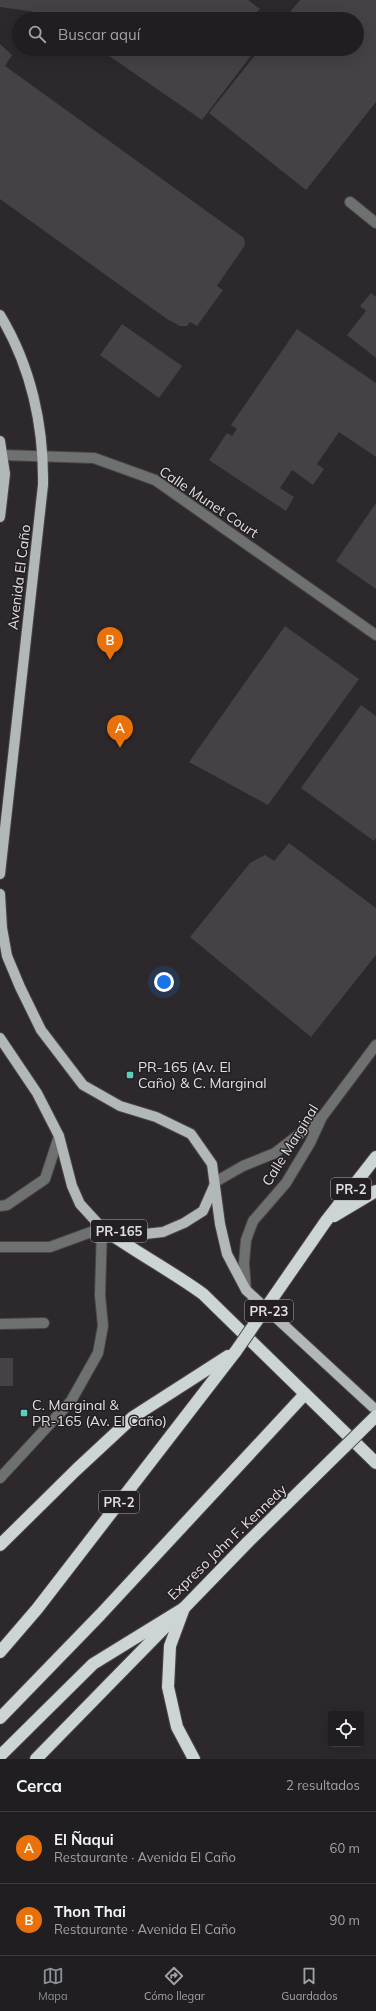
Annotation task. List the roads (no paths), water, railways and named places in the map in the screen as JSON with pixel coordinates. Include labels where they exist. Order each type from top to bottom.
[{"type":"highway","name":"PR-2","points":[[0,1652],[36,1609],[236,1351],[326,1221],[376,1157]]},
{"type":"highway","points":[[326,1221],[376,1190]]},
{"type":"highway","points":[[102,1228],[134,1251],[175,1273],[203,1294],[376,1463]]},
{"type":"highway","points":[[0,1545],[134,1417],[236,1351]]},
{"type":"highway","points":[[0,1718],[100,1615],[305,1394]]},
{"type":"highway","name":"Expreso John F. Kennedy","points":[[0,1756],[93,1664],[184,1608],[248,1542],[376,1416]]},
{"type":"highway","points":[[36,1759],[184,1608]]},
{"type":"highway","points":[[184,1608],[170,1646],[168,1687],[177,1727],[194,1759]]},
{"type":"main road","name":"Avenida El Caño","points":[[0,315],[11,333],[30,380],[39,420],[44,456],[43,485],[0,874]]},
{"type":"main road","name":"Avenida El Caño","points":[[0,441],[4,488],[0,517]]},
{"type":"main road","points":[[0,894],[2,928],[7,956],[41,1030],[83,1085],[120,1106],[156,1117],[191,1134],[212,1164],[215,1182]]},
{"type":"main road","name":"PR-165","points":[[0,1038],[37,1093],[59,1136],[72,1186],[80,1204],[102,1228],[145,1234],[163,1232],[184,1223],[203,1211],[211,1196],[215,1182]]},
{"type":"main road","name":"PR-23","points":[[215,1182],[220,1224],[227,1254],[246,1290],[376,1410]]},
{"type":"street","points":[[350,202],[376,223]]},
{"type":"street","name":"Calle Munet Court","points":[[2,455],[94,458],[155,480],[376,635]]},
{"type":"street","name":"Calle Marginal","points":[[246,1290],[244,1263],[246,1240],[253,1221],[286,1183],[310,1143],[322,1116],[376,1045]]},
{"type":"street","points":[[215,1182],[243,1166],[275,1153],[322,1116]]},
{"type":"street","points":[[0,1206],[7,1206],[45,1180],[59,1136]]},
{"type":"street","points":[[0,1247],[50,1247],[102,1228],[100,1295],[103,1326],[98,1353],[71,1400],[0,1478]]},
{"type":"street","points":[[0,1324],[44,1322]]},
{"type":"place","name":"Thon Thai","points":[[110,660]]},
{"type":"place","name":"El Ñaqui","points":[[120,748]]},
{"type":"place","name":"PR-165 (Av. El Caño) & C. Marginal","points":[[130,1075]]},
{"type":"place","name":"C. Marginal & PR-165 (Av. El Caño)","points":[[24,1413]]}]
